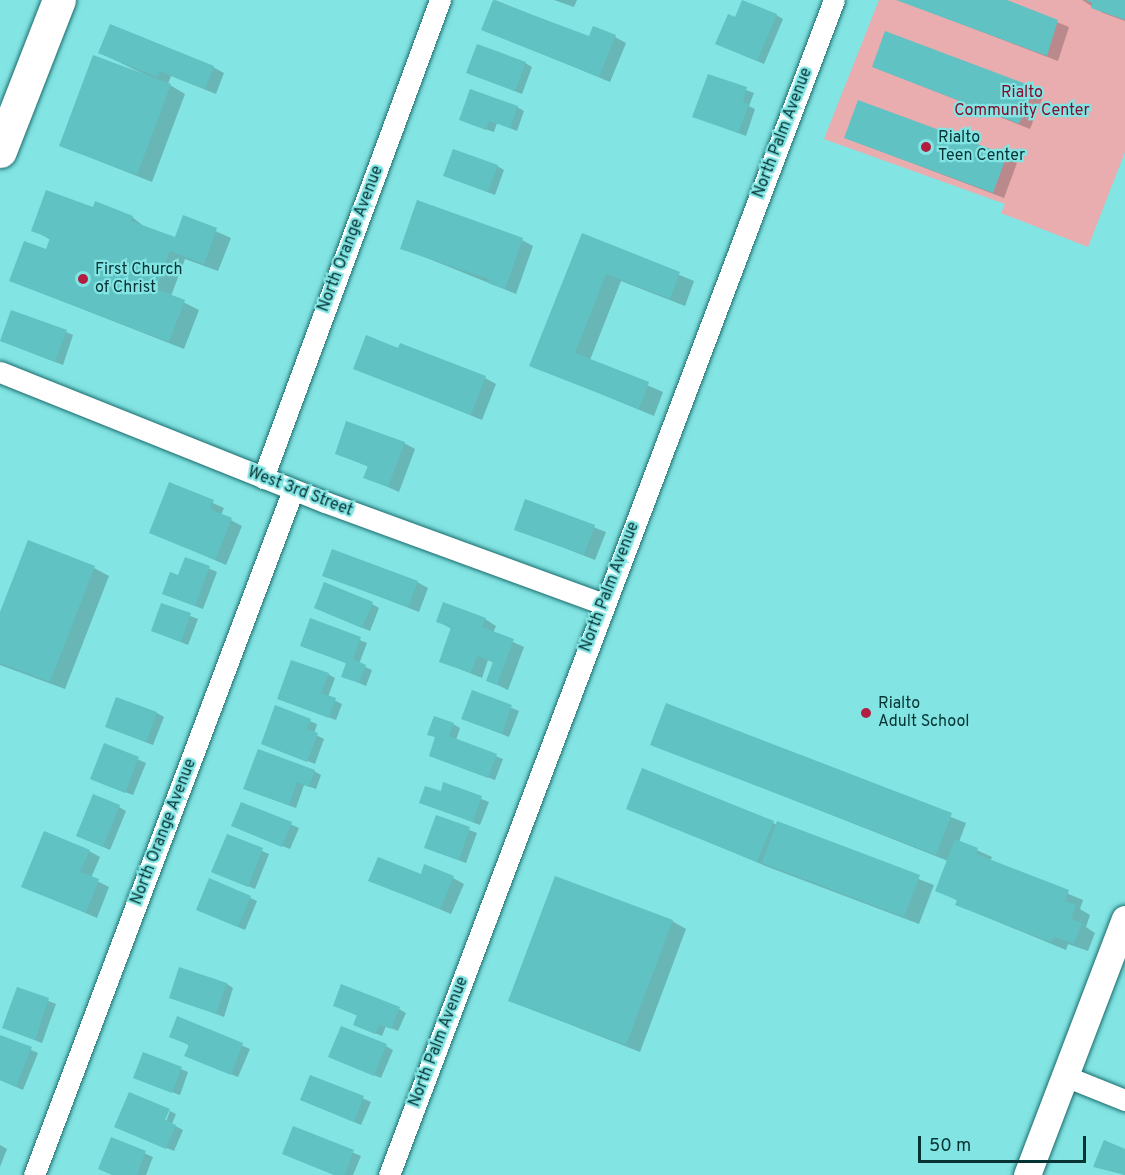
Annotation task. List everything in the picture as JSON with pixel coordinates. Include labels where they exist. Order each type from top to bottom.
[{"type":"main road","points":[[0,151],[59,0]]},
{"type":"street","name":"North Orange Avenue","points":[[263,478],[440,0]]},
{"type":"street","name":"North Palm Avenue","points":[[389,1175],[603,604],[834,0]]},
{"type":"street","name":"West 3rd Street","points":[[0,372],[294,490],[603,604]]},
{"type":"street","name":"North Orange Avenue","points":[[34,1175],[294,490]]},
{"type":"street","points":[[1027,1175],[1125,919]]},
{"type":"street","points":[[1065,1076],[1125,1100]]},
{"type":"green space","name":"Rialto Community Center","points":[[879,0],[1125,0],[1125,152],[1088,247],[1001,213],[1005,204],[824,139]]},
{"type":"building","points":[[493,0],[589,36],[593,26],[616,35],[599,77],[481,30]]},
{"type":"building","points":[[742,0],[777,14],[757,61],[715,44],[728,14],[735,17]]},
{"type":"building","points":[[896,0],[1007,0],[1058,20],[1047,56]]},
{"type":"building","points":[[1085,0],[1125,0],[1125,20],[1091,8],[1092,3]]},
{"type":"building","points":[[110,24],[214,66],[205,89],[160,71],[157,77],[98,53]]},
{"type":"building","points":[[885,31],[1034,87],[1019,124],[872,67]]},
{"type":"building","points":[[477,44],[526,62],[515,91],[466,73]]},
{"type":"building","points":[[93,55],[171,84],[137,175],[59,146]]},
{"type":"building","points":[[708,74],[747,87],[743,102],[749,104],[738,133],[692,117]]},
{"type":"building","points":[[470,89],[518,106],[510,128],[489,121],[486,130],[459,120]]},
{"type":"building","name":"Rialto Teen Center","points":[[858,100],[1007,155],[993,193],[844,138]]},
{"type":"building","points":[[453,149],[498,165],[488,192],[443,176]]},
{"type":"building","points":[[46,190],[93,207],[95,201],[133,216],[131,221],[175,237],[183,215],[217,228],[204,264],[170,251],[156,289],[185,300],[169,342],[9,281],[24,241],[46,249],[50,238],[31,231]]},
{"type":"building","points":[[417,200],[523,238],[505,289],[488,283],[489,279],[400,249]]},
{"type":"building","points":[[582,233],[680,272],[670,299],[606,274],[575,353],[649,382],[639,409],[529,366]]},
{"type":"building","points":[[11,310],[67,330],[55,362],[0,341]]},
{"type":"building","points":[[366,335],[398,348],[400,343],[486,376],[471,415],[353,369]]},
{"type":"building","points":[[346,421],[405,442],[388,487],[363,478],[368,466],[335,454]]},
{"type":"building","points":[[169,482],[214,500],[210,509],[232,518],[215,560],[149,533]]},
{"type":"building","points":[[525,499],[595,525],[584,555],[514,530]]},
{"type":"building","points":[[28,540],[95,566],[50,682],[0,663],[0,612]]},
{"type":"building","points":[[332,549],[418,581],[408,607],[322,576]]},
{"type":"building","points":[[185,557],[210,566],[195,606],[162,594],[170,572],[178,575]]},
{"type":"building","points":[[324,582],[373,602],[362,628],[314,608]]},
{"type":"building","points":[[443,602],[486,618],[482,627],[514,639],[497,685],[486,681],[493,662],[477,656],[471,673],[439,662],[451,627],[436,622]]},
{"type":"building","points":[[161,603],[191,613],[181,642],[151,631]]},
{"type":"building","points":[[310,618],[361,637],[353,659],[366,665],[359,683],[341,677],[346,663],[300,646]]},
{"type":"building","points":[[291,660],[329,673],[321,693],[336,698],[329,718],[277,699]]},
{"type":"building","points":[[472,690],[512,705],[502,734],[461,719]]},
{"type":"building","points":[[116,697],[157,712],[146,742],[105,727]]},
{"type":"building","points":[[666,703],[952,813],[936,855],[650,745]]},
{"type":"building","points":[[275,705],[311,719],[307,729],[318,733],[307,762],[261,744]]},
{"type":"building","points":[[434,716],[454,723],[449,736],[497,754],[488,778],[429,756],[435,737],[427,735]]},
{"type":"building","points":[[104,743],[139,757],[125,793],[90,779]]},
{"type":"building","points":[[258,749],[315,770],[309,787],[297,782],[289,805],[243,789]]},
{"type":"building","points":[[642,768],[774,821],[757,862],[626,809]]},
{"type":"building","points":[[443,782],[482,796],[473,822],[419,803],[425,786],[441,791]]},
{"type":"building","points":[[93,794],[120,805],[103,847],[76,836]]},
{"type":"building","points":[[241,802],[292,822],[282,847],[231,826]]},
{"type":"building","points":[[436,815],[470,827],[459,860],[424,848]]},
{"type":"building","points":[[777,821],[920,875],[904,917],[762,863]]},
{"type":"building","points":[[44,831],[90,850],[80,872],[99,879],[86,913],[21,887]]},
{"type":"building","points":[[227,834],[263,848],[248,887],[211,872]]},
{"type":"building","points":[[955,839],[978,848],[976,854],[1069,890],[1065,901],[1076,905],[1071,919],[1082,923],[1074,944],[1054,937],[1051,942],[955,905],[957,900],[935,891]]},
{"type":"building","points":[[378,857],[421,874],[424,864],[454,876],[440,909],[368,881]]},
{"type":"building","points":[[555,876],[673,920],[626,1045],[508,1001]]},
{"type":"building","points":[[209,878],[251,896],[238,927],[196,910]]},
{"type":"building","points":[[179,967],[227,983],[216,1014],[169,998]]},
{"type":"building","points":[[341,984],[400,1007],[391,1029],[379,1024],[375,1034],[353,1025],[357,1015],[333,1006]]},
{"type":"building","points":[[17,987],[49,998],[35,1040],[2,1028]]},
{"type":"building","points":[[177,1016],[243,1043],[231,1075],[184,1056],[189,1045],[169,1037]]},
{"type":"building","points":[[341,1026],[387,1044],[374,1076],[328,1057]]},
{"type":"building","points":[[0,1035],[32,1047],[16,1087],[0,1080]]},
{"type":"building","points":[[143,1052],[182,1067],[172,1093],[133,1078]]},
{"type":"building","points":[[310,1075],[364,1096],[354,1122],[300,1100]]},
{"type":"building","points":[[129,1092],[170,1109],[165,1120],[176,1125],[166,1149],[114,1127]]},
{"type":"building","points":[[293,1126],[354,1150],[345,1175],[334,1175],[282,1154]]},
{"type":"building","points":[[111,1137],[146,1151],[137,1175],[112,1175],[98,1169]]},
{"type":"building","points":[[1104,1140],[1125,1149],[1125,1175],[1093,1167]]},
{"type":"place","name":"Rialto Teen Center","points":[[926,147]]},
{"type":"place","name":"First Church of Christ","points":[[83,279]]},
{"type":"place","name":"Rialto Adult School","points":[[866,713]]}]
